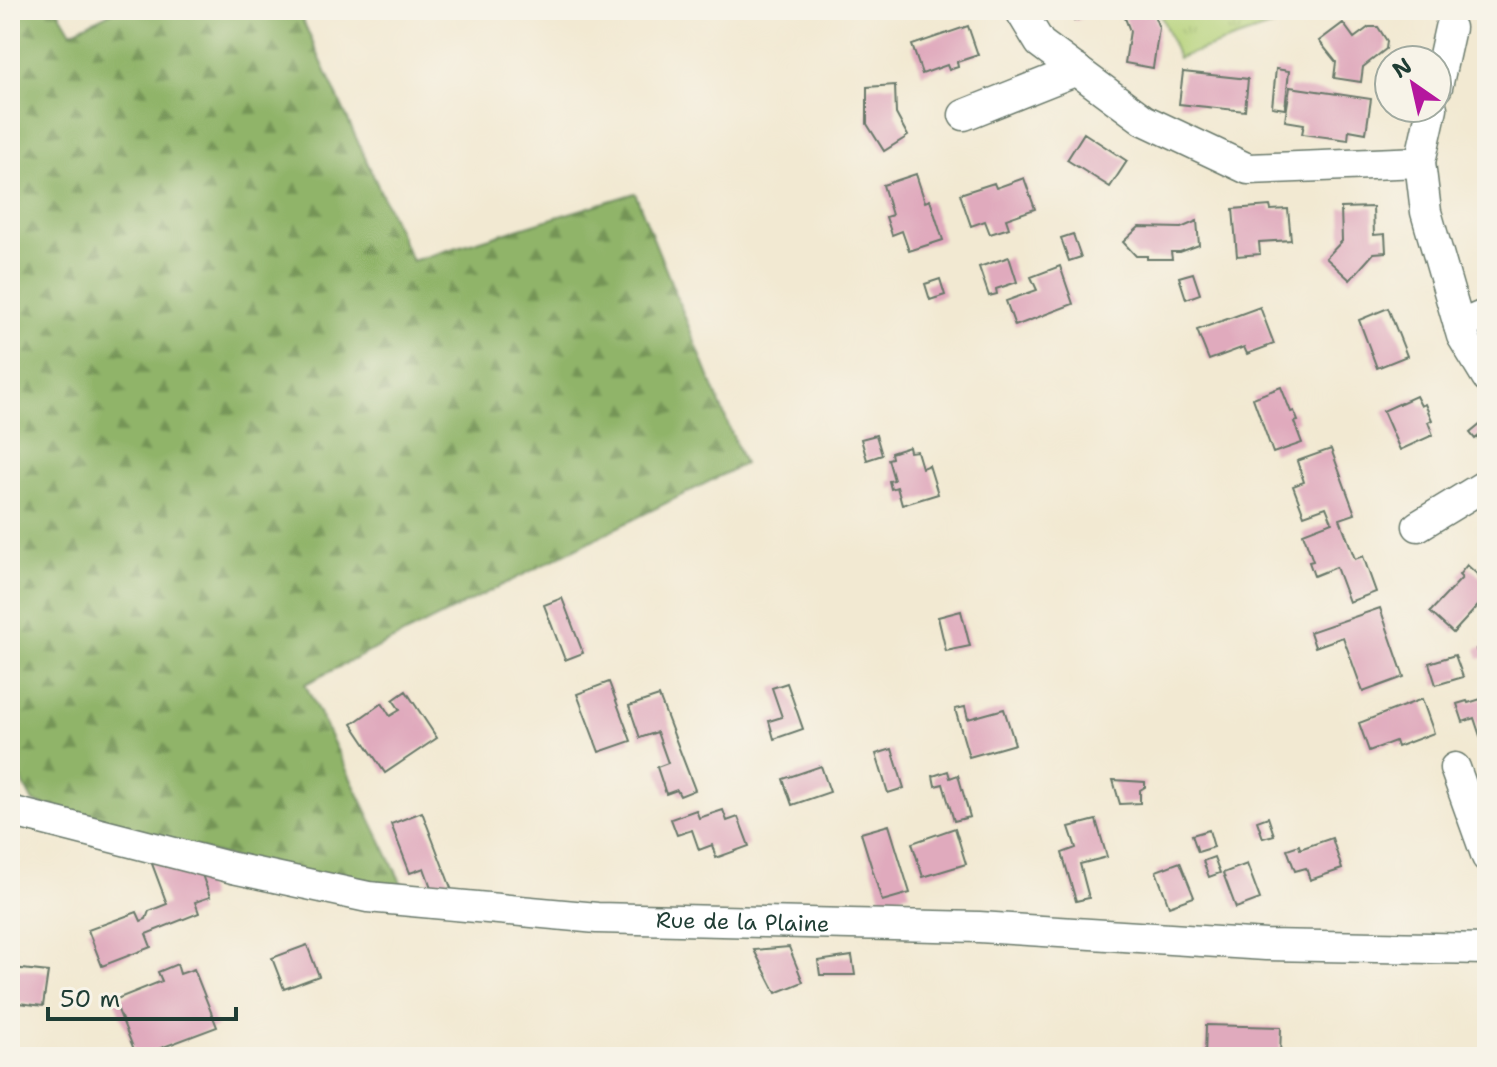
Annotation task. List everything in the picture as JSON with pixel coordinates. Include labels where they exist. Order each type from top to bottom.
[{"type":"street","points":[[1020,10],[1040,43],[1144,120],[1248,169],[1420,162]]},
{"type":"street","points":[[1446,44],[1450,28]]},
{"type":"street","points":[[964,115],[1077,70]]},
{"type":"street","points":[[1428,124],[1420,162],[1426,212],[1462,336],[1487,377]]},
{"type":"street","points":[[1459,326],[1487,314]]},
{"type":"street","points":[[1418,526],[1487,484]]},
{"type":"street","points":[[1455,768],[1487,857]]},
{"type":"street","name":"Rue de la Plaine","points":[[10,811],[233,868],[368,897],[536,913],[597,918],[979,927],[1266,945],[1487,949]]},
{"type":"green space","points":[[10,10],[58,10],[71,32],[116,10],[298,10],[412,261],[635,193],[744,464],[305,684],[414,909],[33,802],[10,758]]},
{"type":"green space","points":[[1159,10],[1320,10],[1178,58]]},
{"type":"building","points":[[1070,10],[1104,10],[1074,21]]},
{"type":"building","points":[[1122,10],[1152,10],[1159,28],[1153,68],[1125,63],[1130,31]]},
{"type":"building","points":[[1343,23],[1354,38],[1369,27],[1378,27],[1387,41],[1387,44],[1373,44],[1373,59],[1363,67],[1361,82],[1334,78],[1336,62],[1319,41]]},
{"type":"building","points":[[968,26],[978,55],[957,62],[958,67],[949,70],[947,65],[922,74],[912,45]]},
{"type":"building","points":[[1276,69],[1289,71],[1285,109],[1272,107]]},
{"type":"building","points":[[1183,72],[1248,79],[1245,111],[1179,104]]},
{"type":"building","points":[[895,85],[896,114],[908,136],[884,151],[867,124],[867,87]]},
{"type":"building","points":[[1290,87],[1371,99],[1366,133],[1349,130],[1348,140],[1302,134],[1304,124],[1285,121]]},
{"type":"building","points":[[1084,133],[1127,161],[1110,187],[1067,160]]},
{"type":"building","points":[[916,174],[925,202],[930,200],[943,240],[909,251],[902,231],[892,235],[886,217],[892,215],[883,185]]},
{"type":"building","points":[[1024,178],[1035,209],[1006,219],[1009,228],[990,234],[985,221],[971,226],[960,194],[994,183],[996,188]]},
{"type":"building","points":[[1270,206],[1271,210],[1288,209],[1291,240],[1259,242],[1260,254],[1237,256],[1233,209]]},
{"type":"building","points":[[1373,207],[1374,235],[1385,234],[1386,252],[1374,253],[1350,280],[1326,258],[1342,241],[1341,208]]},
{"type":"building","points":[[1197,221],[1199,245],[1171,252],[1172,259],[1136,256],[1123,242],[1139,227],[1181,228]]},
{"type":"building","points":[[1073,234],[1081,257],[1069,261],[1061,238]]},
{"type":"building","points":[[1009,257],[1017,282],[996,289],[997,294],[989,296],[979,267]]},
{"type":"building","points":[[1060,266],[1073,304],[1015,326],[1006,301],[1037,290],[1031,277]]},
{"type":"building","points":[[1193,273],[1200,294],[1186,299],[1179,277]]},
{"type":"building","points":[[940,279],[945,295],[930,300],[925,284]]},
{"type":"building","points":[[1260,307],[1274,344],[1247,354],[1244,347],[1209,360],[1197,330]]},
{"type":"building","points":[[1388,308],[1407,356],[1377,368],[1359,320]]},
{"type":"building","points":[[1281,387],[1298,421],[1294,422],[1302,443],[1273,453],[1253,398]]},
{"type":"building","points":[[1416,396],[1421,406],[1425,404],[1432,420],[1428,422],[1433,435],[1400,450],[1383,411]]},
{"type":"building","points":[[1481,424],[1486,430],[1475,439],[1470,433]]},
{"type":"building","points":[[876,435],[882,455],[867,460],[861,439]]},
{"type":"building","points":[[909,447],[910,452],[917,451],[922,468],[929,465],[938,494],[902,505],[897,487],[891,489],[889,481],[894,480],[888,459],[892,458],[891,453]]},
{"type":"building","points":[[1331,449],[1355,514],[1340,519],[1355,559],[1363,556],[1376,592],[1349,602],[1336,567],[1314,576],[1309,562],[1313,561],[1303,533],[1332,522],[1326,507],[1304,515],[1293,486],[1304,482],[1297,461]]},
{"type":"building","points":[[1467,565],[1487,583],[1487,596],[1453,633],[1430,612],[1462,578],[1459,575]]},
{"type":"building","points":[[562,598],[583,653],[565,660],[544,605]]},
{"type":"building","points":[[1380,608],[1404,677],[1363,692],[1343,637],[1315,647],[1310,632]]},
{"type":"building","points":[[961,611],[970,646],[946,651],[938,617]]},
{"type":"building","points":[[1487,645],[1487,657],[1479,659],[1476,649]]},
{"type":"building","points":[[1455,655],[1463,677],[1436,685],[1429,663]]},
{"type":"building","points":[[609,682],[631,741],[599,752],[577,694]]},
{"type":"building","points":[[787,683],[803,729],[774,739],[769,721],[782,717],[772,688]]},
{"type":"building","points":[[406,691],[437,738],[385,773],[352,724],[382,703],[390,716],[400,710],[393,700]]},
{"type":"building","points":[[659,696],[695,790],[680,796],[677,790],[666,794],[657,767],[668,763],[657,732],[640,738],[629,706]]},
{"type":"building","points":[[1487,697],[1487,733],[1480,736],[1474,718],[1463,722],[1457,704]]},
{"type":"building","points":[[1422,699],[1434,733],[1397,747],[1395,741],[1369,751],[1359,723]]},
{"type":"building","points":[[965,707],[968,719],[1004,709],[1015,744],[969,757],[955,709]]},
{"type":"building","points":[[892,749],[904,788],[888,793],[876,754]]},
{"type":"building","points":[[821,766],[830,792],[792,805],[783,779]]},
{"type":"building","points":[[948,771],[950,778],[958,775],[970,817],[954,821],[943,784],[935,786],[933,776]]},
{"type":"building","points":[[1113,780],[1145,782],[1145,787],[1140,790],[1140,803],[1120,804]]},
{"type":"building","points":[[696,810],[699,818],[723,810],[727,821],[738,817],[749,846],[716,858],[712,845],[699,850],[692,830],[677,835],[671,819]]},
{"type":"building","points":[[422,812],[451,888],[433,893],[424,868],[410,873],[391,824]]},
{"type":"building","points":[[1268,817],[1274,835],[1263,838],[1257,821]]},
{"type":"building","points":[[1096,820],[1107,857],[1080,864],[1089,898],[1076,901],[1062,853],[1076,848],[1069,827]]},
{"type":"building","points":[[889,825],[910,893],[882,901],[861,833]]},
{"type":"building","points":[[955,828],[966,864],[923,877],[912,843]]},
{"type":"building","points":[[1209,830],[1214,847],[1198,852],[1192,835]]},
{"type":"building","points":[[1332,838],[1342,869],[1310,880],[1306,868],[1295,871],[1287,849],[1299,845],[1300,849]]},
{"type":"building","points":[[1214,857],[1220,873],[1209,877],[1203,861]]},
{"type":"building","points":[[151,861],[201,872],[210,897],[195,902],[199,913],[146,934],[151,947],[102,966],[88,930],[137,912],[141,921],[146,919],[149,911],[167,904]]},
{"type":"building","points":[[1180,862],[1194,897],[1169,906],[1156,871]]},
{"type":"building","points":[[1247,864],[1260,899],[1236,908],[1223,873]]},
{"type":"building","points":[[307,945],[319,976],[284,989],[272,958]]},
{"type":"building","points":[[789,947],[803,982],[776,993],[754,950]]},
{"type":"building","points":[[852,956],[855,975],[820,975],[818,961]]},
{"type":"building","points":[[177,964],[180,974],[194,969],[217,1027],[137,1057],[114,1000],[162,981],[158,972]]},
{"type":"building","points":[[10,970],[48,972],[43,1006],[19,1003],[10,1008]]},
{"type":"building","points":[[1206,1025],[1281,1027],[1280,1057],[1205,1057]]}]
